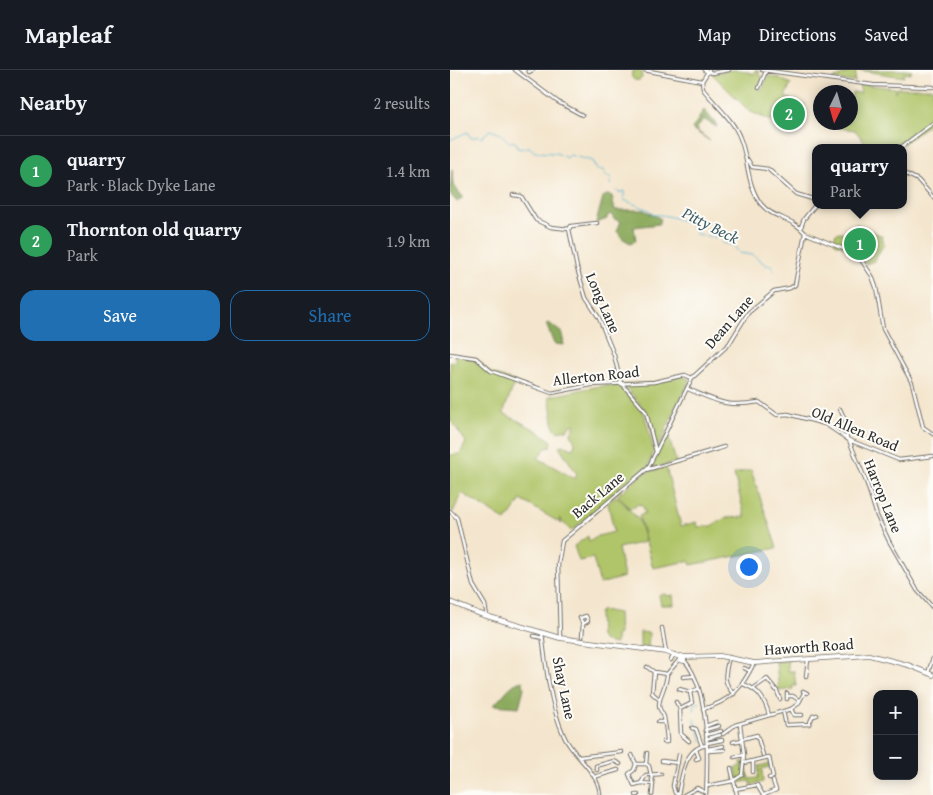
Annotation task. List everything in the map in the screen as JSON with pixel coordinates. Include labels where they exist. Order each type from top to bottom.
[{"type":"main road","name":"Haworth Road","points":[[450,602],[487,616],[560,638],[666,652],[680,658],[700,655],[729,657],[754,663],[808,658],[878,656],[931,674]]},
{"type":"street","points":[[515,70],[558,102],[582,115]]},
{"type":"street","points":[[644,70],[702,81]]},
{"type":"street","points":[[704,70],[729,70]]},
{"type":"street","points":[[762,70],[874,85],[933,87]]},
{"type":"street","points":[[708,71],[702,81],[703,89],[739,135],[746,157],[752,168],[768,169],[796,194],[812,199]]},
{"type":"street","points":[[759,88],[766,71]]},
{"type":"street","points":[[905,144],[933,123]]},
{"type":"street","points":[[746,157],[748,175],[760,203],[772,213],[795,222],[805,233],[851,252],[867,268],[876,287],[883,329],[912,383],[923,427],[933,434]]},
{"type":"street","points":[[907,174],[918,180],[933,197]]},
{"type":"street","points":[[513,195],[521,196],[536,220],[551,227],[569,229],[570,226],[597,223]]},
{"type":"street","points":[[801,227],[804,219],[812,209]]},
{"type":"street","name":"Long Lane","points":[[569,229],[577,268],[586,298],[599,318],[614,355],[621,384]]},
{"type":"street","name":"Dean Lane","points":[[692,378],[729,344],[748,313],[774,291],[788,289],[796,282],[805,233]]},
{"type":"street","name":"Allerton Road","points":[[450,354],[476,358],[491,370],[552,393],[591,385],[654,382],[685,375],[692,378]]},
{"type":"street","name":"Back Lane","points":[[560,638],[558,573],[560,545],[565,538],[645,470],[656,452],[692,378]]},
{"type":"street","points":[[621,384],[646,412],[656,452]]},
{"type":"street","name":"Old Allen Road","points":[[687,388],[725,404],[737,406],[758,402],[777,415],[788,414],[825,424],[848,440],[899,460],[933,456]]},
{"type":"street","name":"Harrop Lane","points":[[840,409],[846,422],[848,440],[867,484],[877,516],[917,590],[933,608]]},
{"type":"street","points":[[645,470],[724,447]]},
{"type":"street","points":[[450,511],[457,518],[473,585],[485,605],[487,616]]},
{"type":"street","points":[[583,624],[582,637],[584,642]]},
{"type":"street","points":[[662,628],[666,652]]},
{"type":"street","name":"Shay Lane","points":[[542,632],[553,706],[566,741],[594,777],[600,787],[600,795]]},
{"type":"street","points":[[534,636],[543,638]]},
{"type":"street","points":[[578,641],[582,637]]},
{"type":"street","points":[[700,655],[702,661]]},
{"type":"street","points":[[729,657],[725,672],[726,681],[734,694]]},
{"type":"street","points":[[671,660],[680,658]]},
{"type":"street","points":[[663,742],[666,742],[664,722],[659,707],[660,700],[667,674],[680,658]]},
{"type":"street","points":[[680,658],[693,676],[703,709],[708,750],[707,794]]},
{"type":"street","points":[[806,676],[808,658]]},
{"type":"street","points":[[931,674],[933,658]]},
{"type":"street","points":[[703,709],[725,702],[734,694],[754,663]]},
{"type":"street","points":[[647,667],[654,672],[667,674]]},
{"type":"street","points":[[744,668],[750,671]]},
{"type":"street","points":[[654,672],[652,693],[660,700]]},
{"type":"street","points":[[683,676],[693,676]]},
{"type":"street","points":[[754,688],[767,679],[777,690],[780,699]]},
{"type":"street","points":[[742,684],[754,688],[764,700],[769,715]]},
{"type":"street","points":[[679,689],[690,692],[698,689]]},
{"type":"street","points":[[680,709],[692,703],[690,692]]},
{"type":"street","points":[[706,739],[740,724],[791,709],[800,701],[805,693]]},
{"type":"street","points":[[788,696],[793,696],[800,701]]},
{"type":"street","points":[[676,702],[680,709],[681,734],[684,739],[689,741]]},
{"type":"street","points":[[791,709],[797,717],[802,715]]},
{"type":"street","points":[[783,711],[786,725],[809,723],[812,716],[817,715]]},
{"type":"street","points":[[658,722],[664,722]]},
{"type":"street","points":[[705,726],[716,722]]},
{"type":"street","points":[[707,786],[733,781],[742,775],[744,755],[740,724]]},
{"type":"street","points":[[705,730],[719,726]]},
{"type":"street","points":[[692,728],[696,729],[702,746]]},
{"type":"street","points":[[706,735],[721,733]]},
{"type":"street","points":[[733,742],[757,735],[762,755]]},
{"type":"street","points":[[678,795],[686,761],[702,746],[722,740]]},
{"type":"street","points":[[708,750],[724,748]]},
{"type":"street","points":[[696,750],[699,759]]},
{"type":"street","points":[[579,757],[622,752]]},
{"type":"street","points":[[647,753],[646,764],[649,766],[649,774],[653,784],[652,795]]},
{"type":"street","points":[[604,754],[606,762]]},
{"type":"street","points":[[632,755],[636,764],[634,770],[629,774],[634,785],[641,783],[653,784]]},
{"type":"street","points":[[678,795],[675,793],[673,786],[679,755]]},
{"type":"street","points":[[734,757],[744,755]]},
{"type":"street","points":[[744,764],[769,757],[773,777],[769,778]]},
{"type":"street","points":[[597,770],[596,766],[600,763],[614,761],[620,764]]},
{"type":"street","points":[[662,761],[678,763]]},
{"type":"street","points":[[753,761],[753,772]]},
{"type":"street","points":[[636,764],[646,764]]},
{"type":"street","points":[[731,768],[737,795]]},
{"type":"street","points":[[594,777],[618,770]]},
{"type":"street","points":[[641,783],[644,776],[661,774]]},
{"type":"street","points":[[735,789],[757,785],[763,795],[776,790],[774,781]]},
{"type":"street","points":[[652,788],[659,789]]},
{"type":"street","points":[[684,795],[697,788],[707,794]]},
{"type":"green space","points":[[637,69],[643,75],[637,81],[631,75]]},
{"type":"green space","points":[[730,70],[741,70],[754,74],[755,70],[760,71],[758,75],[763,77],[758,88],[762,90],[768,76],[779,78],[791,84],[785,97],[805,105],[793,131],[749,111],[712,74]]},
{"type":"green space","points":[[854,70],[856,71],[855,82],[833,79]]},
{"type":"green space","points":[[858,70],[911,70],[911,74],[904,73],[904,77]]},
{"type":"green space","points":[[859,84],[895,88],[895,92],[897,88],[933,88],[933,121],[903,144],[866,144],[855,130],[858,130],[858,93],[861,93]]},
{"type":"green space","points":[[704,110],[717,127],[703,119],[696,130],[710,141],[692,129]]},
{"type":"green space","points":[[452,169],[453,185],[463,197],[457,202],[450,194]]},
{"type":"green space","points":[[607,195],[612,196],[615,210],[644,210],[661,219],[659,224],[634,227],[636,241],[630,243],[622,238],[617,231],[621,221],[614,219],[611,214],[607,216],[607,219],[596,223],[603,197]]},
{"type":"green space","points":[[856,224],[882,236],[884,244],[874,261],[866,264],[852,250],[835,243],[835,235],[839,232],[852,233]]},
{"type":"green space","points":[[549,323],[562,333],[564,345],[554,344],[546,324]]},
{"type":"green space","points":[[454,355],[476,359],[491,373],[515,382],[503,413],[536,430],[552,441],[550,447],[546,448],[538,458],[575,479],[577,474],[559,446],[563,445],[573,449],[575,443],[571,434],[575,424],[571,425],[566,431],[565,429],[558,432],[554,428],[549,396],[595,387],[622,386],[643,410],[654,451],[647,468],[618,487],[621,490],[571,531],[559,518],[562,524],[521,500],[506,521],[462,493],[453,512],[450,508],[450,455],[460,454],[466,442],[450,419],[450,362],[456,361]]},
{"type":"green space","points":[[682,376],[689,379],[688,384],[656,449],[646,411],[624,385],[653,383]]},
{"type":"green space","points":[[667,431],[676,462],[648,470]]},
{"type":"green space","points":[[666,467],[681,526],[697,522],[698,527],[712,526],[725,518],[745,517],[734,474],[751,470],[777,548],[691,565],[689,561],[653,568],[639,516],[645,513],[643,506],[638,504],[633,508],[628,507],[618,495],[644,473]]},
{"type":"green space","points":[[617,496],[639,520],[645,542],[618,548],[624,577],[600,584],[593,558],[579,561],[574,546],[588,536],[589,542],[598,536],[614,532],[608,503]]},
{"type":"green space","points":[[665,594],[666,596],[673,595],[674,605],[661,605],[659,595]]},
{"type":"green space","points":[[602,610],[618,613],[619,634],[616,636],[616,644],[605,642],[600,637],[599,613]]},
{"type":"green space","points":[[640,632],[649,633],[648,649],[640,648]]},
{"type":"green space","points":[[788,660],[788,671],[794,671],[796,686],[792,686],[793,689],[779,691],[776,662]]},
{"type":"green space","points":[[523,681],[524,688],[519,707],[493,705],[510,687]]},
{"type":"green space","points":[[743,761],[746,764],[749,779],[758,778],[759,766],[769,764],[770,767],[762,769],[763,782],[751,785],[750,781],[735,783],[734,777],[737,776],[736,769],[734,768],[741,766]]},
{"type":"waterway","name":"Pitty Beck","points":[[450,140],[467,132],[471,138],[479,136],[481,138],[490,130],[501,134],[510,143],[512,141],[516,143],[517,148],[522,149],[522,147],[526,149],[528,146],[535,152],[556,153],[567,158],[570,155],[592,161],[597,170],[603,170],[607,177],[611,177],[610,184],[619,193],[624,191],[624,200],[649,210],[653,215],[678,219],[690,226],[696,234],[717,238],[721,242],[734,246],[739,253],[753,255],[766,265],[771,265],[775,271]]},
{"type":"waterway","points":[[694,710],[695,704],[700,702]]},
{"type":"waterway","points":[[694,719],[697,726]]},
{"type":"waterway","points":[[698,728],[702,741]]},
{"type":"place","name":"Thornton old quarry","points":[[789,114]]},
{"type":"place","name":"quarry","points":[[860,244]]}]
